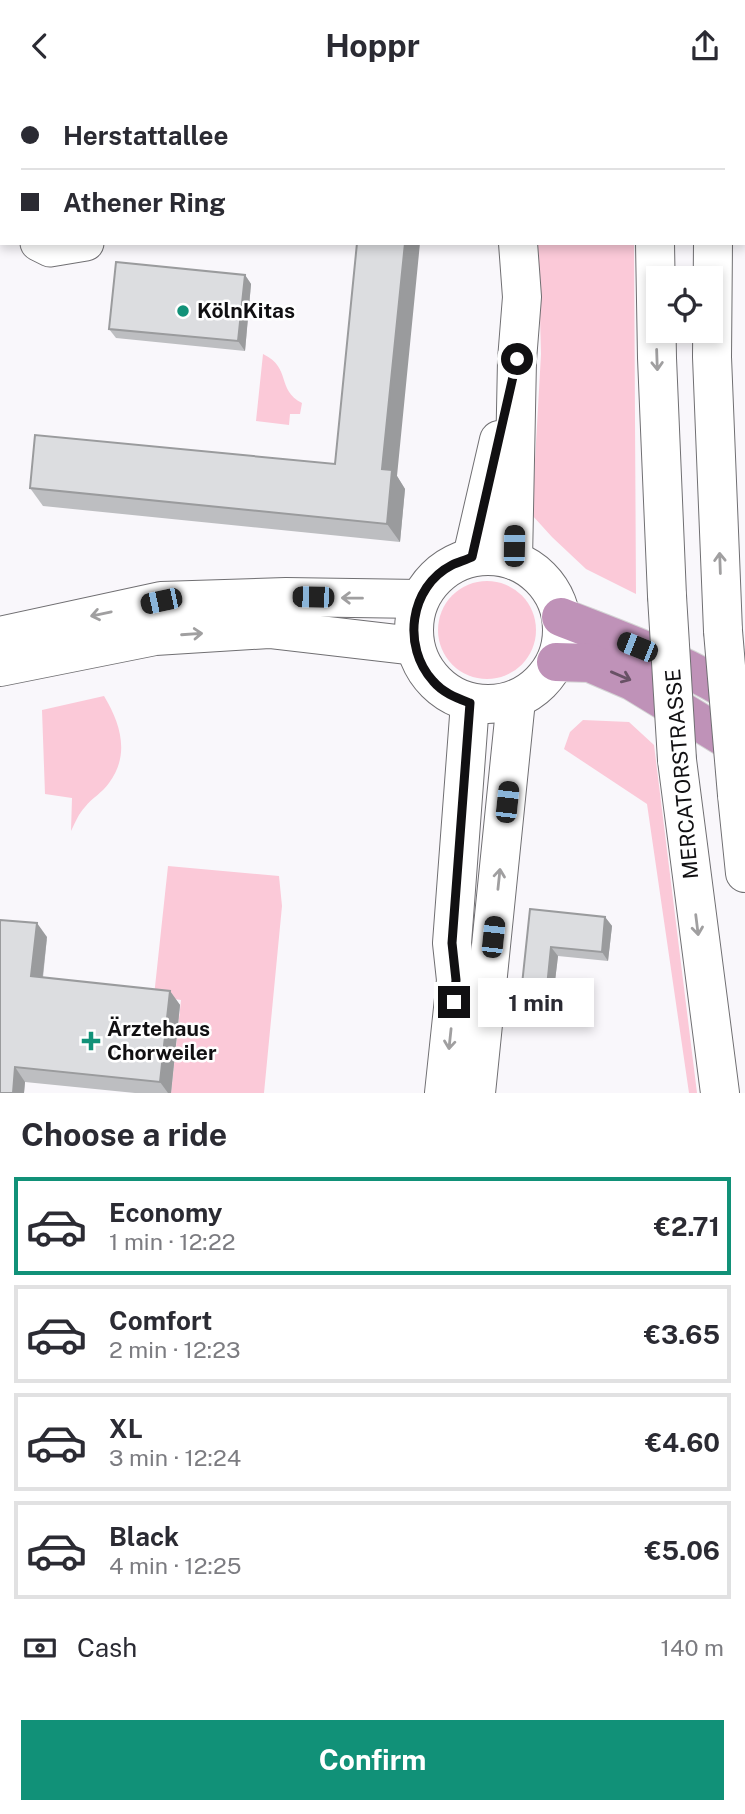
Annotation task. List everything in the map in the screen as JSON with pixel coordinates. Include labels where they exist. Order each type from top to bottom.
[{"type":"highway","points":[[561,617],[637,647],[724,687],[745,702]]},
{"type":"highway","points":[[556,662],[590,663],[632,681],[745,750]]},
{"type":"street","points":[[42,245],[50,249],[74,245]]},
{"type":"street","points":[[513,560],[517,359],[522,297],[518,245]]},
{"type":"street","name":"MERCATORSTRASSE","points":[[655,245],[667,596],[677,760],[720,1093]]},
{"type":"street","points":[[713,245],[712,357],[723,631],[745,873]]},
{"type":"street","points":[[472,557],[517,359]]},
{"type":"street","points":[[493,556],[513,560],[527,567],[550,588],[561,617],[563,632],[556,662],[533,690],[516,700],[493,705],[470,703],[451,695],[434,683],[422,666],[415,646],[414,615],[432,580],[451,565],[472,557],[493,556]]},
{"type":"street","points":[[0,636],[161,601],[286,597],[420,599]]},
{"type":"street","points":[[0,667],[155,636],[270,629],[415,646]]},
{"type":"street","points":[[476,1093],[516,700]]},
{"type":"street","points":[[444,1093],[456,980],[452,943],[470,703]]},
{"type":"shaded area","points":[[538,245],[634,245],[636,594],[586,569],[532,515],[541,354]]},
{"type":"shaded area","points":[[263,354],[278,366],[289,392],[302,403],[300,414],[290,414],[289,425],[256,421]]},
{"type":"shaded area","points":[[487,581],[506,585],[522,595],[532,611],[536,630],[532,649],[522,665],[506,675],[487,679],[468,675],[452,665],[442,649],[438,630],[442,611],[452,595],[468,585]]},
{"type":"shaded area","points":[[104,696],[119,728],[119,762],[109,783],[83,809],[71,831],[72,798],[45,794],[42,710]]},
{"type":"shaded area","points":[[583,720],[629,722],[654,745],[697,1093],[689,1093],[647,804],[564,749],[570,732]]},
{"type":"shaded area","points":[[168,866],[279,876],[282,906],[264,1093],[171,1093],[181,1000],[154,996]]},
{"type":"building","points":[[357,245],[405,245],[382,469],[392,470],[387,524],[30,488],[35,435],[335,464]]},
{"type":"building","name":"KölnKitas","points":[[116,262],[245,275],[238,341],[109,329]]},
{"type":"building","points":[[530,909],[605,917],[602,952],[551,947],[546,997],[521,994]]},
{"type":"building","name":"Ärztehaus Chorweiler","points":[[0,920],[37,923],[31,976],[170,991],[160,1082],[15,1067],[13,1093],[0,1093]]},
{"type":"place","name":"KölnKitas","points":[[183,311]]},
{"type":"place","name":"Ärztehaus Chorweiler","points":[[91,1041]]},
{"type":"route","points":[[454,1002],[456,980],[452,943],[470,703],[451,695],[434,683],[422,666],[415,646],[414,615],[432,580],[451,565],[472,557],[517,359]]}]
